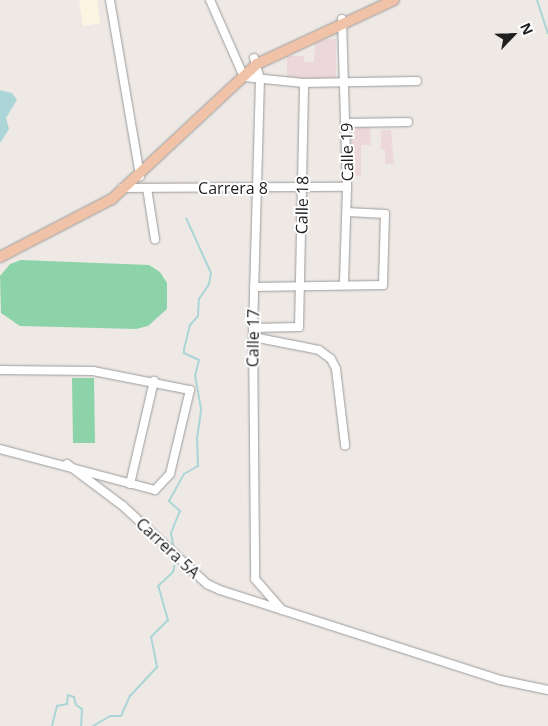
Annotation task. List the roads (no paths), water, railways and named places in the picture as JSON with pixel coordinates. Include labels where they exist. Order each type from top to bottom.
[{"type":"main road","points":[[343,21],[383,0]]},
{"type":"main road","points":[[0,257],[78,218],[122,188],[256,61],[394,0]]},
{"type":"main road","points":[[0,250],[122,188]]},
{"type":"street","points":[[110,0],[139,173]]},
{"type":"street","points":[[210,0],[242,75],[260,79],[304,83],[345,84],[417,81]]},
{"type":"street","name":"Calle 19","points":[[343,21],[347,187],[344,285]]},
{"type":"street","name":"Calle 17","points":[[256,61],[260,79],[252,328],[255,579],[282,610]]},
{"type":"street","name":"Calle 18","points":[[252,328],[299,327],[304,83]]},
{"type":"street","points":[[346,123],[408,122]]},
{"type":"street","name":"Carrera 8","points":[[122,188],[347,187]]},
{"type":"street","points":[[147,188],[155,238]]},
{"type":"street","points":[[254,287],[383,285],[385,214],[347,212]]},
{"type":"street","points":[[252,337],[319,350],[330,359],[336,369],[346,445]]},
{"type":"street","points":[[0,370],[94,371],[154,381],[130,484]]},
{"type":"street","name":"Carrera 5A","points":[[0,449],[67,464],[154,490],[170,474],[190,390],[154,381]]},
{"type":"street","name":"Carrera 5A","points":[[67,464],[123,506],[182,562],[214,587],[500,680],[548,690]]},
{"type":"water","points":[[0,90],[12,93],[17,100],[6,118],[9,129],[0,143]]},
{"type":"waterway","points":[[537,0],[548,33]]},
{"type":"waterway","points":[[174,549],[171,533],[180,511],[169,501],[184,474],[198,466],[197,439],[201,409],[195,376],[199,360],[184,353],[184,349],[190,325],[198,316],[199,299],[209,284],[211,273],[186,218]]},
{"type":"waterway","points":[[93,726],[110,716],[121,716],[130,696],[157,667],[151,637],[168,620],[158,586],[173,572],[176,559]]},
{"type":"waterway","points":[[52,726],[57,706],[67,704],[68,695],[74,697],[76,705],[82,709],[81,726]]}]
